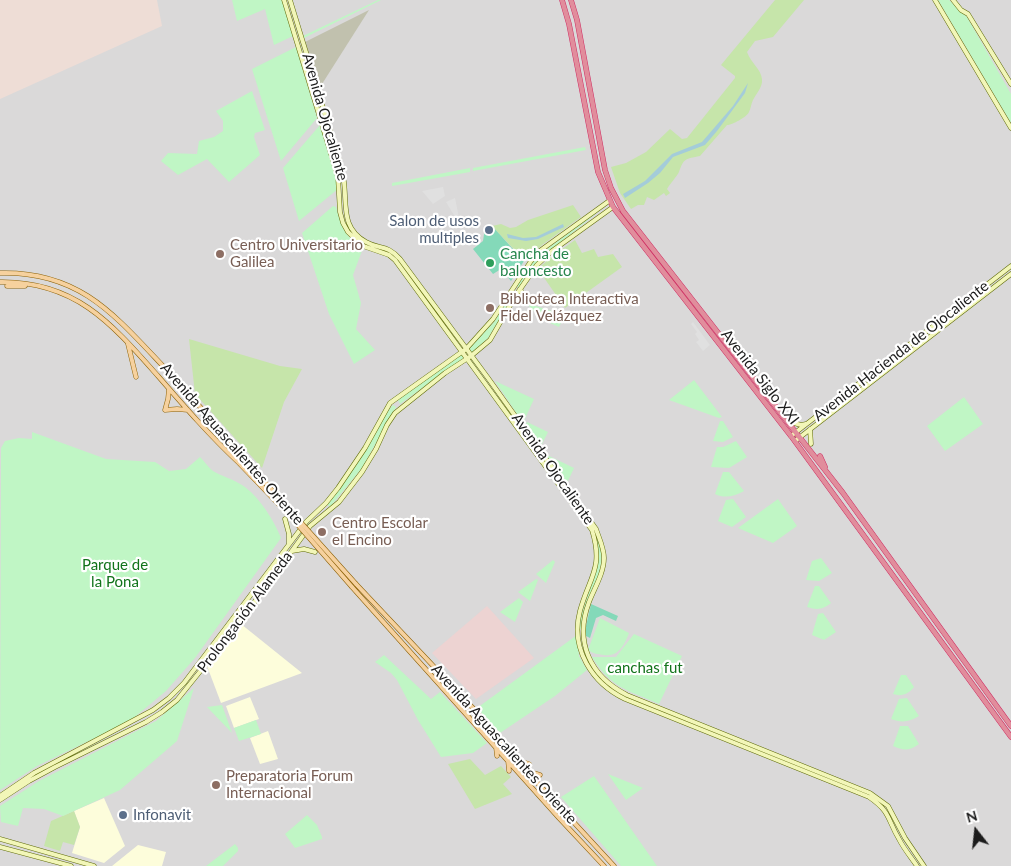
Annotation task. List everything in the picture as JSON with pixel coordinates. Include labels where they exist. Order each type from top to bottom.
[{"type":"highway","name":"Avenida Siglo XXI","points":[[562,0],[569,24],[598,172],[612,207],[673,289],[795,441],[819,478],[1011,737]]},
{"type":"highway","name":"Avenida Siglo XXI","points":[[571,0],[602,159],[611,188],[623,211],[697,300],[827,473],[845,492],[1011,726]]},
{"type":"highway","points":[[611,175],[611,188]]},
{"type":"highway","points":[[623,211],[634,218]]},
{"type":"highway","points":[[744,385],[748,381]]},
{"type":"highway","points":[[820,456],[827,473]]},
{"type":"main road","name":"Avenida Ojocaliente","points":[[284,0],[338,177],[340,212],[348,232],[363,246],[389,255],[395,260],[464,350]]},
{"type":"main road","name":"Avenida Ojocaliente","points":[[290,0],[340,163],[344,182],[345,212],[352,230],[368,244],[386,248],[396,254],[592,530],[597,546],[596,564],[580,612],[578,632],[582,656],[598,681],[625,700],[869,798],[879,804],[887,813],[899,840],[917,866]]},
{"type":"main road","points":[[935,0],[1011,128]]},
{"type":"main road","points":[[953,0],[961,10],[968,14],[1011,84]]},
{"type":"main road","name":"Prolongación Alameda","points":[[0,798],[34,773],[146,714],[169,698],[184,683],[306,522],[326,503],[338,488],[365,448],[390,403],[464,350],[493,318],[522,272],[536,255],[609,202]]},
{"type":"main road","name":"Prolongación Alameda","points":[[0,798],[29,781],[146,722],[171,705],[185,692],[240,622],[310,526],[339,502],[362,472],[394,413],[490,340],[532,271],[544,258],[612,207]]},
{"type":"main road","name":"Avenida Hacienda de Ojocaliente","points":[[791,436],[1011,266]]},
{"type":"main road","name":"Avenida Aguascalientes Oriente","points":[[0,273],[38,276],[55,280],[82,292],[111,312],[192,396],[354,586],[559,818],[604,866]]},
{"type":"main road","name":"Avenida Hacienda de Ojocaliente","points":[[795,441],[1011,274]]},
{"type":"main road","name":"Avenida Aguascalientes Oriente","points":[[0,282],[39,285],[69,296],[84,304],[104,319],[128,342],[168,389],[291,517],[354,586],[464,698],[517,760],[614,866]]},
{"type":"main road","points":[[7,286],[39,285]]},
{"type":"main road","points":[[520,289],[526,300]]},
{"type":"main road","points":[[128,342],[136,376]]},
{"type":"main road","name":"Avenida Ojocaliente","points":[[469,357],[596,529],[604,560],[584,615],[582,631],[588,654],[602,678],[609,685],[627,695],[870,793],[888,806],[905,838],[924,866]]},
{"type":"main road","points":[[168,389],[168,400],[165,410],[188,410]]},
{"type":"main road","points":[[794,423],[801,425],[808,423]]},
{"type":"main road","points":[[810,430],[811,444]]},
{"type":"main road","points":[[285,519],[289,534],[288,545]]},
{"type":"main road","points":[[292,551],[304,549],[315,552]]},
{"type":"main road","points":[[496,747],[497,756]]},
{"type":"main road","points":[[508,760],[509,771]]},
{"type":"main road","points":[[517,760],[529,764]]},
{"type":"main road","points":[[527,771],[540,775]]},
{"type":"main road","points":[[0,839],[94,866]]},
{"type":"main road","points":[[0,847],[71,866]]},
{"type":"shaded area","points":[[0,0],[1011,0],[1011,866],[0,866]]},
{"type":"shaded area","points":[[0,0],[157,0],[162,26],[0,99]]},
{"type":"shaded area","points":[[369,10],[322,84],[319,84],[305,42]]},
{"type":"shaded area","points":[[443,187],[445,196],[433,204],[422,191]]},
{"type":"shaded area","points":[[455,198],[459,218],[441,230],[437,225],[451,215],[453,217],[441,226],[455,217],[446,202]]},
{"type":"shaded area","points":[[693,322],[710,345],[703,351],[696,342],[699,340],[695,334],[697,332],[691,324]]},
{"type":"shaded area","points":[[487,606],[534,658],[476,699],[432,653]]},
{"type":"shaded area","points":[[241,624],[302,673],[221,703],[207,666]]},
{"type":"shaded area","points":[[250,697],[259,719],[234,728],[226,706]]},
{"type":"shaded area","points":[[268,731],[278,759],[260,764],[250,738]]},
{"type":"shaded area","points":[[104,798],[125,846],[104,863],[72,853],[80,827],[74,811]]},
{"type":"shaded area","points":[[138,845],[166,852],[162,866],[112,866]]},
{"type":"green space","points":[[232,0],[282,0],[293,36],[274,45],[265,9],[237,21]]},
{"type":"green space","points":[[381,0],[304,38],[303,36]]},
{"type":"green space","points":[[775,0],[804,0],[773,37],[755,41],[747,52],[760,72],[762,79],[748,114],[727,125],[700,156],[688,159],[682,164],[678,174],[667,189],[670,193],[666,196],[664,193],[654,200],[647,197],[644,205],[638,205],[631,209],[620,193],[611,167],[626,163],[646,152],[670,129],[682,139],[687,138],[735,78],[721,65]]},
{"type":"green space","points":[[938,0],[949,0],[967,17],[1011,94],[1011,123]]},
{"type":"green space","points":[[296,47],[317,118],[281,161],[252,69]]},
{"type":"green space","points":[[252,91],[265,130],[255,133],[254,137],[260,155],[229,182],[207,159],[178,175],[161,161],[168,153],[197,154],[199,141],[214,137],[223,131],[223,121],[216,111]]},
{"type":"green space","points":[[320,125],[337,178],[338,189],[299,221],[283,168]]},
{"type":"green space","points":[[585,147],[586,150],[473,171],[473,168]]},
{"type":"green space","points":[[470,168],[470,172],[392,186],[392,183]]},
{"type":"green space","points":[[573,205],[581,217],[542,245],[525,261],[492,226],[501,224],[510,228],[516,227],[528,220]]},
{"type":"green space","points":[[333,206],[336,207],[342,226],[348,235],[363,248],[353,275],[361,303],[356,329],[375,350],[354,364],[329,314],[302,233]]},
{"type":"green space","points":[[603,208],[542,257],[518,288],[517,284],[531,263],[539,255]]},
{"type":"green space","points":[[492,226],[524,261],[511,281],[501,269],[493,274],[473,249],[483,241],[485,228]]},
{"type":"green space","points":[[575,240],[582,253],[594,249],[598,257],[613,254],[622,267],[565,308],[538,269]]},
{"type":"green space","points":[[511,295],[513,298],[488,338],[472,353],[469,349],[494,322]]},
{"type":"green space","points":[[526,303],[565,315],[559,327],[543,320]]},
{"type":"green space","points":[[189,339],[280,366],[302,369],[284,402],[262,468],[195,394]]},
{"type":"green space","points":[[462,354],[464,358],[400,404],[398,400]]},
{"type":"green space","points":[[694,380],[722,417],[719,418],[669,400]]},
{"type":"green space","points":[[495,381],[534,399],[523,423]]},
{"type":"green space","points":[[964,397],[983,424],[945,451],[927,426]]},
{"type":"green space","points":[[393,405],[396,407],[362,468],[330,507],[326,504],[362,455]]},
{"type":"green space","points":[[720,421],[723,421],[733,437],[723,442],[713,441]]},
{"type":"green space","points":[[527,422],[548,432],[540,448],[525,427]]},
{"type":"green space","name":"Parque de la Pona","points":[[32,432],[106,459],[155,462],[169,471],[186,469],[200,457],[213,471],[248,489],[260,501],[281,538],[195,658],[166,691],[130,721],[37,766],[0,790],[1,448],[5,441],[19,438],[32,439]]},
{"type":"green space","points":[[736,441],[747,457],[729,468],[711,467],[717,447],[723,447]]},
{"type":"green space","points":[[545,454],[574,468],[567,483]]},
{"type":"green space","points":[[723,472],[729,472],[744,491],[730,496],[715,494]]},
{"type":"green space","points":[[733,499],[746,517],[732,527],[718,521],[726,500]]},
{"type":"green space","points":[[778,499],[797,526],[773,543],[738,528]]},
{"type":"green space","points":[[575,502],[592,525],[602,553],[597,580],[582,621],[581,629],[579,629],[580,620],[596,571],[598,550],[594,536]]},
{"type":"green space","points":[[821,558],[832,573],[819,581],[806,580],[812,561]]},
{"type":"green space","points":[[553,560],[555,562],[546,583],[536,574]]},
{"type":"green space","points":[[536,579],[538,580],[530,601],[518,592]]},
{"type":"green space","points":[[815,586],[819,586],[831,603],[819,609],[807,607]]},
{"type":"green space","points":[[519,598],[523,602],[515,622],[500,612]]},
{"type":"green space","points":[[591,604],[618,616],[616,621],[603,615],[596,618],[590,638],[584,635]]},
{"type":"green space","points":[[823,613],[836,632],[824,640],[812,635],[818,614]]},
{"type":"green space","points":[[600,618],[629,633],[620,650],[613,654],[598,654],[588,650]]},
{"type":"green space","name":"canchas fut","points":[[634,634],[682,656],[659,704],[613,682],[592,657],[616,657]]},
{"type":"green space","points":[[577,635],[579,656],[587,670],[555,696],[500,733],[477,708]]},
{"type":"green space","points":[[384,655],[431,699],[440,692],[487,743],[473,753],[441,757],[418,720],[397,680],[391,673],[375,662]]},
{"type":"green space","points":[[901,675],[906,675],[914,687],[905,694],[893,694]]},
{"type":"green space","points":[[194,688],[177,741],[120,790],[63,816],[44,809],[23,808],[18,826],[1,822],[0,806],[39,781],[156,721]]},
{"type":"green space","points":[[907,698],[919,716],[905,721],[891,719],[899,699]]},
{"type":"green space","points":[[222,705],[232,733],[207,707]]},
{"type":"green space","points":[[256,720],[261,734],[239,741],[234,728]]},
{"type":"green space","points":[[900,726],[908,726],[919,744],[906,750],[893,746]]},
{"type":"green space","points":[[470,759],[485,775],[501,766],[511,777],[503,784],[512,794],[475,809],[448,764]]},
{"type":"green space","points":[[608,774],[643,788],[626,800]]},
{"type":"green space","points":[[594,776],[657,866],[621,866],[561,797]]},
{"type":"green space","points":[[74,811],[80,827],[74,845],[63,842],[60,851],[44,846],[51,821]]},
{"type":"green space","points":[[307,815],[317,825],[322,839],[295,848],[285,834]]},
{"type":"green space","points":[[235,844],[238,851],[223,866],[206,866]]},
{"type":"water","points":[[748,83],[745,93],[705,145],[673,157],[660,173],[625,198],[623,194],[645,181],[672,154],[702,142],[733,106]]},
{"type":"water","points":[[563,224],[564,227],[538,239],[526,241],[508,238],[507,234],[523,238],[536,237]]},
{"type":"place","name":"Salon de usos multiples","points":[[489,230]]},
{"type":"place","name":"Centro Universitario Galilea","points":[[220,254]]},
{"type":"place","name":"Cancha de baloncesto","points":[[490,263]]},
{"type":"place","name":"Biblioteca Interactiva Fidel Velázquez","points":[[490,308]]},
{"type":"place","name":"Centro Escolar el Encino","points":[[322,532]]},
{"type":"place","name":"Preparatoria Forum Internacional","points":[[216,785]]},
{"type":"place","name":"Infonavit","points":[[123,815]]}]
